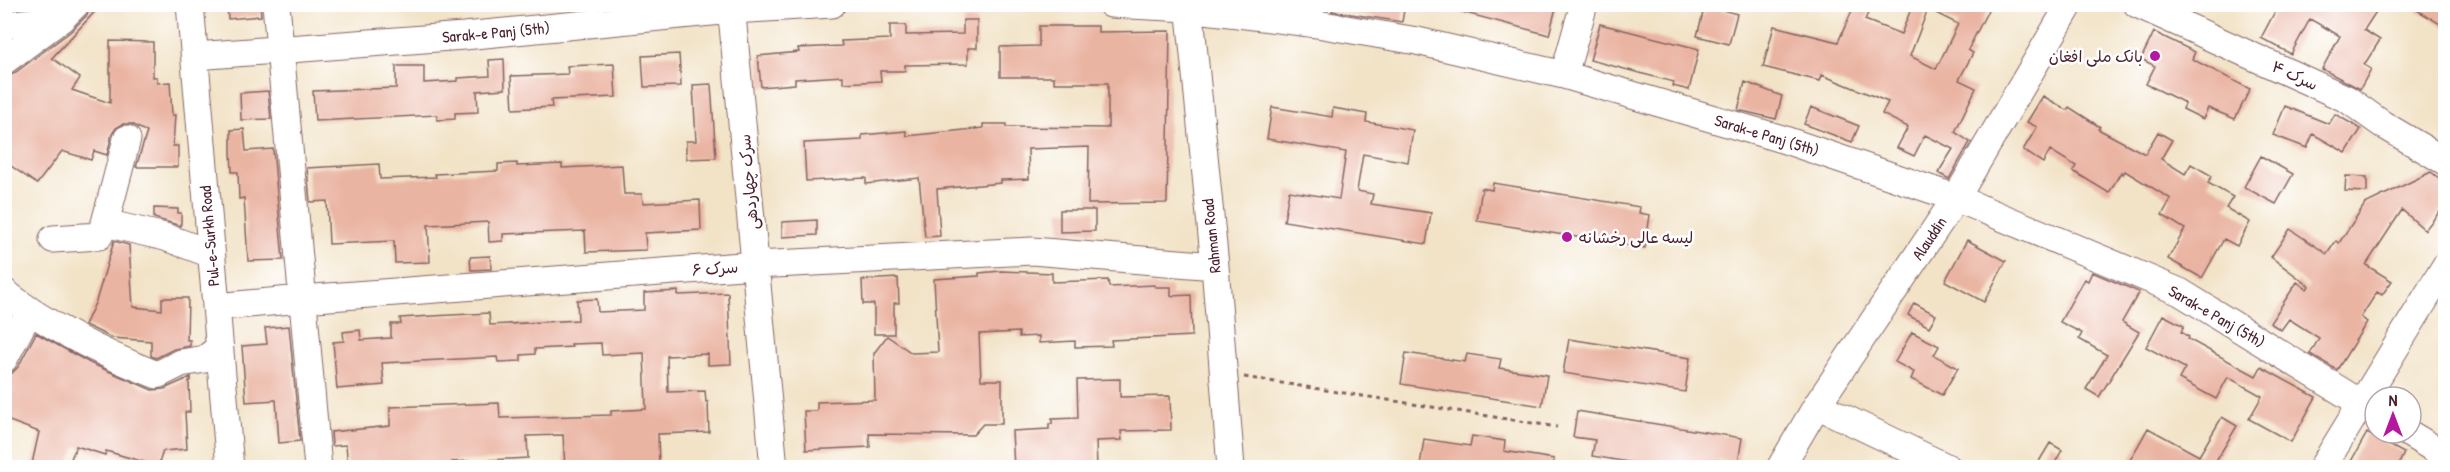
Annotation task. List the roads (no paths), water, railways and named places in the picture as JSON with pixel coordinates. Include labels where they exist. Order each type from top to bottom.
[{"type":"street","name":"Pul-e-Surkh Road","points":[[190,4],[230,468]]},
{"type":"street","points":[[276,4],[318,468]]},
{"type":"street","name":"Sarak-e Panj (5th)","points":[[195,56],[464,36],[732,7],[832,4]]},
{"type":"street","name":"Sarak-e Panj (5th)","points":[[1111,4],[1189,6],[1417,41],[1564,75],[1782,139],[1956,198],[2180,292],[2363,405]]},
{"type":"street","points":[[1564,75],[1584,4]]},
{"type":"street","name":"Alauddin","points":[[1780,468],[1817,405],[1956,198],[2070,4]]},
{"type":"street","name":"سرک ۴","points":[[2137,4],[2347,99],[2382,124],[2445,162]]},
{"type":"street","name":"Rahman Road","points":[[1189,6],[1215,266],[1231,468]]},
{"type":"street","name":"سرک چهاردهی","points":[[732,7],[774,468]]},
{"type":"street","points":[[4,25],[69,12]]},
{"type":"street","points":[[4,61],[69,12]]},
{"type":"street","points":[[53,239],[99,236],[105,223],[127,139]]},
{"type":"street","points":[[105,223],[165,237],[210,254]]},
{"type":"street","name":"سرک ۶","points":[[216,307],[302,298],[755,265],[1032,251],[1215,266]]},
{"type":"street","points":[[2380,385],[2445,265]]},
{"type":"street","points":[[4,292],[29,312],[115,359],[157,375],[181,363],[205,359],[219,348]]},
{"type":"street","points":[[4,359],[29,312]]},
{"type":"street","points":[[1817,405],[1948,468]]},
{"type":"street","points":[[2322,468],[2363,415]]},
{"type":"street","points":[[2423,442],[2445,456]]},
{"type":"place","name":"بانک ملی افغان","points":[[2155,56]]},
{"type":"place","name":"لیسه عالی رخشانه","points":[[1567,237]]}]
